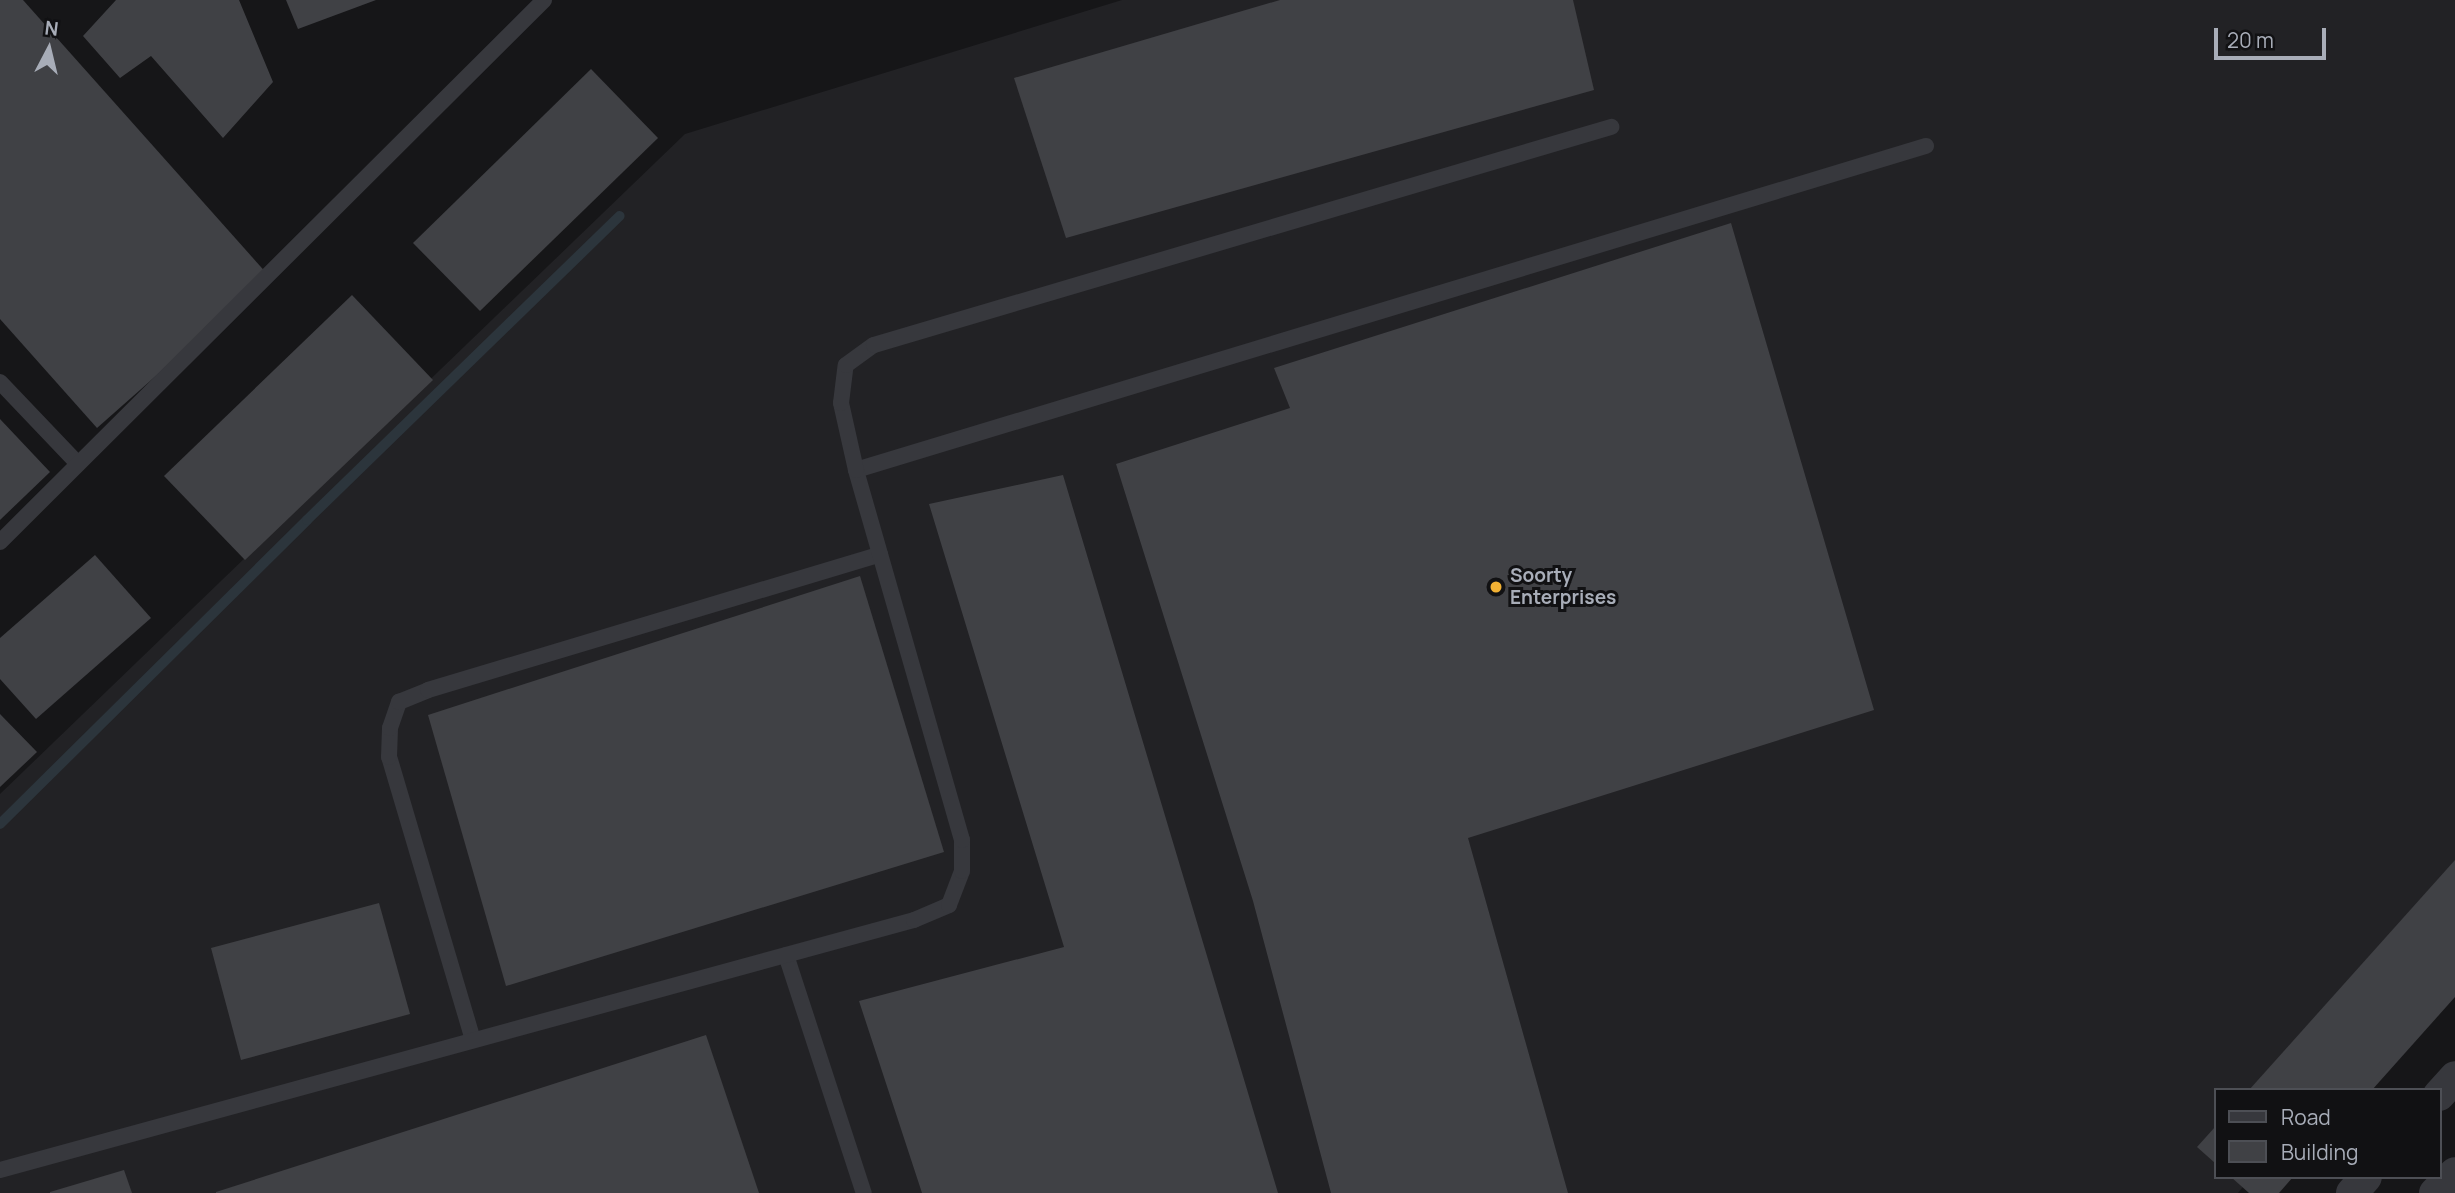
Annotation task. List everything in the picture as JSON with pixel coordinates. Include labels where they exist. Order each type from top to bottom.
[{"type":"street","points":[[2441,1092],[2455,1077]]},
{"type":"street","points":[[2435,1193],[2455,1173]]},
{"type":"street","points":[[2351,1193],[2364,1179]]},
{"type":"lane","points":[[0,542],[544,0]]},
{"type":"lane","points":[[0,1170],[914,920],[949,905],[962,872],[962,840],[856,471],[841,403],[846,365],[874,345],[1611,127]]},
{"type":"lane","points":[[856,471],[1926,146]]},
{"type":"lane","points":[[0,382],[78,464]]},
{"type":"lane","points":[[473,1040],[389,757],[390,729],[399,702],[428,690],[880,554]]},
{"type":"lane","points":[[786,955],[864,1193]]},
{"type":"shaded area","points":[[1122,0],[2455,0],[2455,944],[2330,1088],[2214,1088],[2214,1179],[2249,1179],[2238,1193],[0,1193],[0,794],[685,134]]},
{"type":"building","points":[[0,0],[23,0],[269,276],[97,428],[0,319]]},
{"type":"building","points":[[116,0],[239,0],[273,82],[223,138],[151,56],[120,78],[83,36]]},
{"type":"building","points":[[286,0],[376,0],[298,29]]},
{"type":"building","points":[[1280,0],[1573,0],[1594,90],[1066,238],[1014,78]]},
{"type":"building","points":[[591,69],[658,138],[480,311],[413,243]]},
{"type":"building","name":"Soorty Enterprises","points":[[1731,223],[1874,710],[1468,838],[1568,1193],[1331,1193],[1253,901],[1116,464],[1290,408],[1274,368]]},
{"type":"building","points":[[352,295],[433,380],[245,560],[164,476]]},
{"type":"building","points":[[0,419],[50,472],[0,520]]},
{"type":"building","points":[[1063,475],[1278,1193],[922,1193],[859,1001],[1064,947],[929,504]]},
{"type":"building","points":[[95,555],[151,618],[36,719],[0,679],[0,638]]},
{"type":"building","points":[[860,576],[944,852],[506,986],[428,715]]},
{"type":"building","points":[[0,714],[37,752],[0,787]]},
{"type":"building","points":[[2455,860],[2455,997],[2374,1088],[2251,1088]]},
{"type":"building","points":[[379,903],[410,1014],[241,1060],[211,948]]},
{"type":"building","points":[[706,1035],[759,1193],[216,1193],[216,1192]]},
{"type":"building","points":[[2214,1128],[2214,1162],[2197,1147]]},
{"type":"building","points":[[124,1170],[132,1193],[50,1193],[50,1192]]},
{"type":"building","points":[[2233,1179],[2291,1179],[2279,1193],[2249,1193]]},
{"type":"waterway","points":[[0,824],[307,520],[620,216]]},
{"type":"place","name":"Soorty Enterprises","points":[[1496,587]]}]
